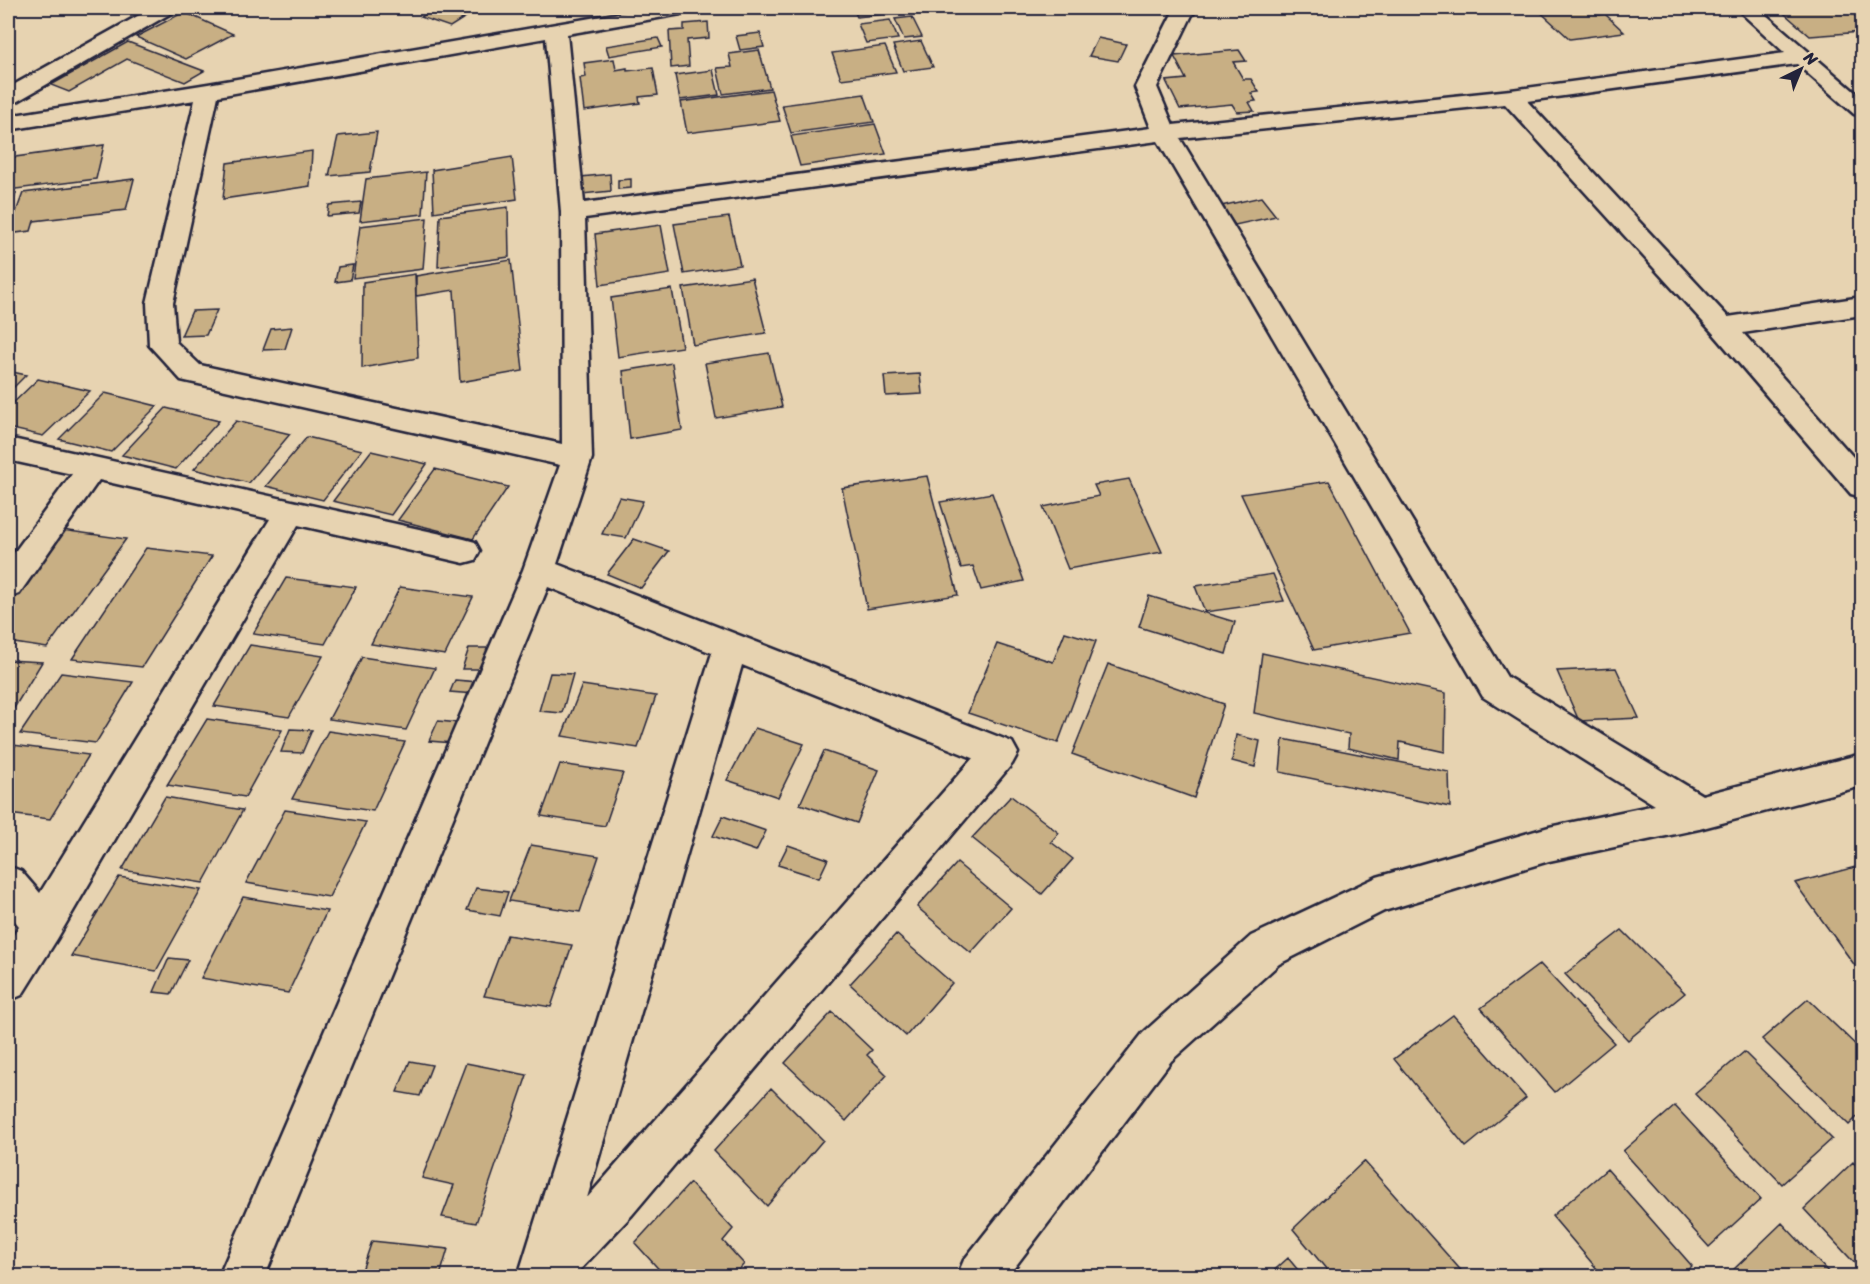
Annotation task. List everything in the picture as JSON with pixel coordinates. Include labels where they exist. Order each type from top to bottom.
[{"type":"street","points":[[8,97],[166,8]]},
{"type":"street","points":[[8,123],[208,91],[681,8]]},
{"type":"street","points":[[1746,8],[1800,57],[1863,109]]},
{"type":"street","points":[[1181,9],[1146,87],[1165,133],[1495,687],[1699,812]]},
{"type":"street","points":[[242,1276],[539,570],[577,458],[573,212],[556,29]]},
{"type":"street","points":[[573,212],[1165,133],[1511,97],[1800,57]]},
{"type":"street","points":[[208,91],[160,303],[163,345],[191,373],[577,458]]},
{"type":"street","points":[[1511,97],[1722,327],[1863,486]]},
{"type":"street","points":[[1722,327],[1863,306]]},
{"type":"street","points":[[8,449],[464,551]]},
{"type":"street","points":[[8,585],[93,467]]},
{"type":"street","points":[[8,981],[290,512]]},
{"type":"street","points":[[539,570],[1000,753],[616,1198],[543,1276]]},
{"type":"street","points":[[543,1276],[731,646]]},
{"type":"street","points":[[980,1276],[1156,1047],[1265,950],[1377,895],[1549,844],[1699,812],[1863,770]]},
{"type":"street","points":[[8,884],[43,926]]},
{"type":"building","points":[[436,8],[480,8],[450,27],[421,17]]},
{"type":"building","points":[[853,8],[920,8],[921,10],[857,17]]},
{"type":"building","points":[[1536,8],[1591,8],[1599,15],[1605,14],[1624,32],[1570,39]]},
{"type":"building","points":[[1778,8],[1862,8],[1862,16],[1855,16],[1862,23],[1862,32],[1810,36]]},
{"type":"building","points":[[184,12],[233,34],[186,59],[136,37]]},
{"type":"building","points":[[912,17],[922,37],[904,39],[895,19]]},
{"type":"building","points":[[890,20],[898,39],[866,43],[858,24]]},
{"type":"building","points":[[708,22],[709,38],[687,40],[689,66],[671,68],[669,31],[684,30],[684,24]]},
{"type":"building","points":[[760,33],[764,47],[740,50],[736,36]]},
{"type":"building","points":[[658,38],[662,47],[609,56],[606,46]]},
{"type":"building","points":[[1098,38],[1126,44],[1118,61],[1089,56]]},
{"type":"building","points":[[921,41],[933,67],[903,71],[893,45]]},
{"type":"building","points":[[128,42],[204,71],[185,82],[127,59],[69,92],[51,85]]},
{"type":"building","points":[[885,46],[896,72],[841,79],[832,53]]},
{"type":"building","points":[[759,50],[770,88],[723,94],[717,68],[732,67],[729,54]]},
{"type":"building","points":[[1239,50],[1246,61],[1233,62],[1243,79],[1251,79],[1259,92],[1251,93],[1256,101],[1249,102],[1254,111],[1237,112],[1232,104],[1180,109],[1166,81],[1186,79],[1174,56]]},
{"type":"building","points":[[614,59],[616,70],[653,68],[658,95],[639,97],[640,103],[584,111],[580,78],[586,77],[584,63]]},
{"type":"building","points":[[713,70],[719,95],[680,100],[675,75]]},
{"type":"building","points":[[771,90],[780,121],[687,133],[681,102]]},
{"type":"building","points":[[864,94],[874,122],[791,133],[782,105]]},
{"type":"building","points":[[875,124],[886,154],[800,166],[791,136]]},
{"type":"building","points":[[377,132],[370,172],[329,176],[338,136]]},
{"type":"building","points":[[104,145],[96,179],[8,190],[8,158]]},
{"type":"building","points":[[312,151],[310,186],[223,199],[227,163]]},
{"type":"building","points":[[512,157],[517,199],[434,212],[432,170]]},
{"type":"building","points":[[426,172],[423,214],[360,221],[366,179]]},
{"type":"building","points":[[610,174],[611,191],[582,194],[581,177]]},
{"type":"building","points":[[134,179],[126,210],[34,221],[31,231],[8,234],[23,193]]},
{"type":"building","points":[[631,179],[631,188],[618,189],[618,180]]},
{"type":"building","points":[[16,193],[8,219],[8,194]]},
{"type":"building","points":[[1261,197],[1276,216],[1235,225],[1221,206]]},
{"type":"building","points":[[361,202],[359,213],[327,216],[329,205]]},
{"type":"building","points":[[508,207],[509,257],[438,267],[440,216]]},
{"type":"building","points":[[729,217],[740,265],[684,274],[674,224]]},
{"type":"building","points":[[427,218],[423,269],[353,278],[360,226]]},
{"type":"building","points":[[661,225],[670,274],[600,285],[595,234]]},
{"type":"building","points":[[511,260],[523,371],[460,382],[454,290],[416,296],[416,276]]},
{"type":"building","points":[[353,265],[350,280],[335,282],[338,267]]},
{"type":"building","points":[[415,274],[418,358],[362,368],[363,282]]},
{"type":"building","points":[[752,278],[766,333],[693,345],[683,288]]},
{"type":"building","points":[[672,289],[682,347],[618,357],[611,298]]},
{"type":"building","points":[[217,310],[206,335],[181,336],[192,311]]},
{"type":"building","points":[[292,327],[285,349],[263,350],[271,329]]},
{"type":"building","points":[[769,353],[782,407],[716,418],[705,363]]},
{"type":"building","points":[[672,363],[682,430],[630,439],[623,371]]},
{"type":"building","points":[[8,371],[26,375],[8,393]]},
{"type":"building","points":[[920,374],[922,394],[886,396],[884,376]]},
{"type":"building","points":[[38,379],[90,391],[43,436],[8,428],[8,408]]},
{"type":"building","points":[[105,393],[157,406],[111,452],[59,439]]},
{"type":"building","points":[[166,408],[219,421],[176,469],[122,455]]},
{"type":"building","points":[[236,421],[290,434],[249,483],[194,469]]},
{"type":"building","points":[[307,437],[362,450],[323,500],[266,486]]},
{"type":"building","points":[[371,451],[427,464],[391,515],[333,501]]},
{"type":"building","points":[[435,469],[508,487],[473,539],[398,520]]},
{"type":"building","points":[[927,476],[958,595],[867,609],[842,488]]},
{"type":"building","points":[[1129,479],[1162,552],[1068,569],[1043,507],[1099,496],[1094,485]]},
{"type":"building","points":[[1329,481],[1410,633],[1314,650],[1241,494]]},
{"type":"building","points":[[992,493],[1024,581],[981,590],[973,566],[961,568],[940,502]]},
{"type":"building","points":[[619,497],[643,501],[626,538],[602,534]]},
{"type":"building","points":[[62,530],[126,539],[47,648],[8,642],[8,602]]},
{"type":"building","points":[[634,539],[669,551],[641,588],[607,574]]},
{"type":"building","points":[[146,548],[212,556],[142,667],[72,659]]},
{"type":"building","points":[[1273,574],[1284,601],[1205,612],[1195,586]]},
{"type":"building","points":[[286,578],[356,587],[325,644],[253,634]]},
{"type":"building","points":[[400,587],[473,597],[445,655],[371,644]]},
{"type":"building","points":[[1149,596],[1235,622],[1226,654],[1139,627]]},
{"type":"building","points":[[1065,632],[1096,641],[1058,743],[968,713],[997,644],[1053,662]]},
{"type":"building","points":[[250,645],[323,656],[289,717],[214,706]]},
{"type":"building","points":[[469,648],[492,648],[485,669],[462,669]]},
{"type":"building","points":[[1262,653],[1446,693],[1445,752],[1400,742],[1399,760],[1348,748],[1349,734],[1254,713]]},
{"type":"building","points":[[362,657],[435,668],[406,730],[329,719]]},
{"type":"building","points":[[8,660],[42,662],[8,718]]},
{"type":"building","points":[[1108,664],[1224,704],[1194,798],[1072,754]]},
{"type":"building","points":[[1616,668],[1639,718],[1579,721],[1557,671]]},
{"type":"building","points":[[61,673],[133,682],[96,743],[20,734]]},
{"type":"building","points":[[550,673],[573,674],[562,713],[539,711]]},
{"type":"building","points":[[455,680],[479,682],[474,694],[450,692]]},
{"type":"building","points":[[582,685],[656,696],[638,748],[562,736]]},
{"type":"building","points":[[207,719],[282,730],[245,797],[167,785]]},
{"type":"building","points":[[438,721],[460,723],[453,743],[429,741]]},
{"type":"building","points":[[755,728],[804,744],[778,797],[727,780]]},
{"type":"building","points":[[290,729],[312,730],[302,753],[281,752]]},
{"type":"building","points":[[328,731],[405,742],[373,811],[292,799]]},
{"type":"building","points":[[1236,735],[1260,741],[1255,767],[1232,761]]},
{"type":"building","points":[[1283,739],[1449,772],[1450,807],[1280,772]]},
{"type":"building","points":[[13,745],[89,755],[50,819],[8,814],[8,754]]},
{"type":"building","points":[[824,751],[879,770],[857,823],[800,804]]},
{"type":"building","points":[[560,764],[623,773],[605,826],[541,816]]},
{"type":"building","points":[[1011,796],[1059,833],[1051,842],[1073,859],[1042,894],[972,838]]},
{"type":"building","points":[[165,797],[243,810],[203,883],[122,870]]},
{"type":"building","points":[[285,810],[366,822],[329,897],[246,883]]},
{"type":"building","points":[[723,816],[766,831],[756,851],[713,836]]},
{"type":"building","points":[[531,845],[599,856],[580,912],[509,901]]},
{"type":"building","points":[[788,845],[828,859],[819,878],[778,865]]},
{"type":"building","points":[[957,863],[1011,908],[971,953],[917,907]]},
{"type":"building","points":[[1855,867],[1862,878],[1862,965],[1856,967],[1795,883]]},
{"type":"building","points":[[119,877],[201,890],[156,971],[71,956]]},
{"type":"building","points":[[476,888],[508,892],[500,916],[467,910]]},
{"type":"building","points":[[243,897],[327,911],[288,993],[201,978]]},
{"type":"building","points":[[1622,930],[1685,993],[1628,1040],[1565,974]]},
{"type":"building","points":[[896,934],[952,983],[906,1036],[850,984]]},
{"type":"building","points":[[507,935],[572,945],[551,1007],[484,996]]},
{"type":"building","points":[[169,958],[188,960],[171,994],[154,992]]},
{"type":"building","points":[[1540,964],[1614,1043],[1555,1092],[1481,1008]]},
{"type":"building","points":[[1808,999],[1862,1051],[1862,1112],[1849,1125],[1762,1039]]},
{"type":"building","points":[[832,1012],[872,1050],[867,1055],[887,1075],[846,1121],[785,1063]]},
{"type":"building","points":[[1453,1015],[1526,1098],[1466,1147],[1394,1059]]},
{"type":"building","points":[[1744,1052],[1832,1139],[1782,1184],[1695,1094]]},
{"type":"building","points":[[410,1061],[432,1065],[420,1096],[397,1092]]},
{"type":"building","points":[[466,1063],[527,1075],[476,1223],[442,1217],[454,1185],[422,1178]]},
{"type":"building","points":[[771,1088],[823,1140],[767,1206],[714,1151]]},
{"type":"building","points":[[1675,1106],[1761,1199],[1709,1247],[1623,1151]]},
{"type":"building","points":[[1364,1161],[1466,1276],[1332,1276],[1293,1229]]},
{"type":"building","points":[[1853,1162],[1862,1172],[1862,1271],[1804,1209]]},
{"type":"building","points":[[1607,1169],[1692,1266],[1680,1276],[1603,1276],[1552,1216]]},
{"type":"building","points":[[690,1183],[733,1229],[723,1241],[744,1264],[733,1276],[665,1276],[635,1243]]},
{"type":"building","points":[[1782,1223],[1832,1276],[1734,1276],[1730,1273]]},
{"type":"building","points":[[372,1241],[448,1249],[440,1276],[360,1276]]},
{"type":"building","points":[[1288,1258],[1303,1276],[1268,1276]]}]
